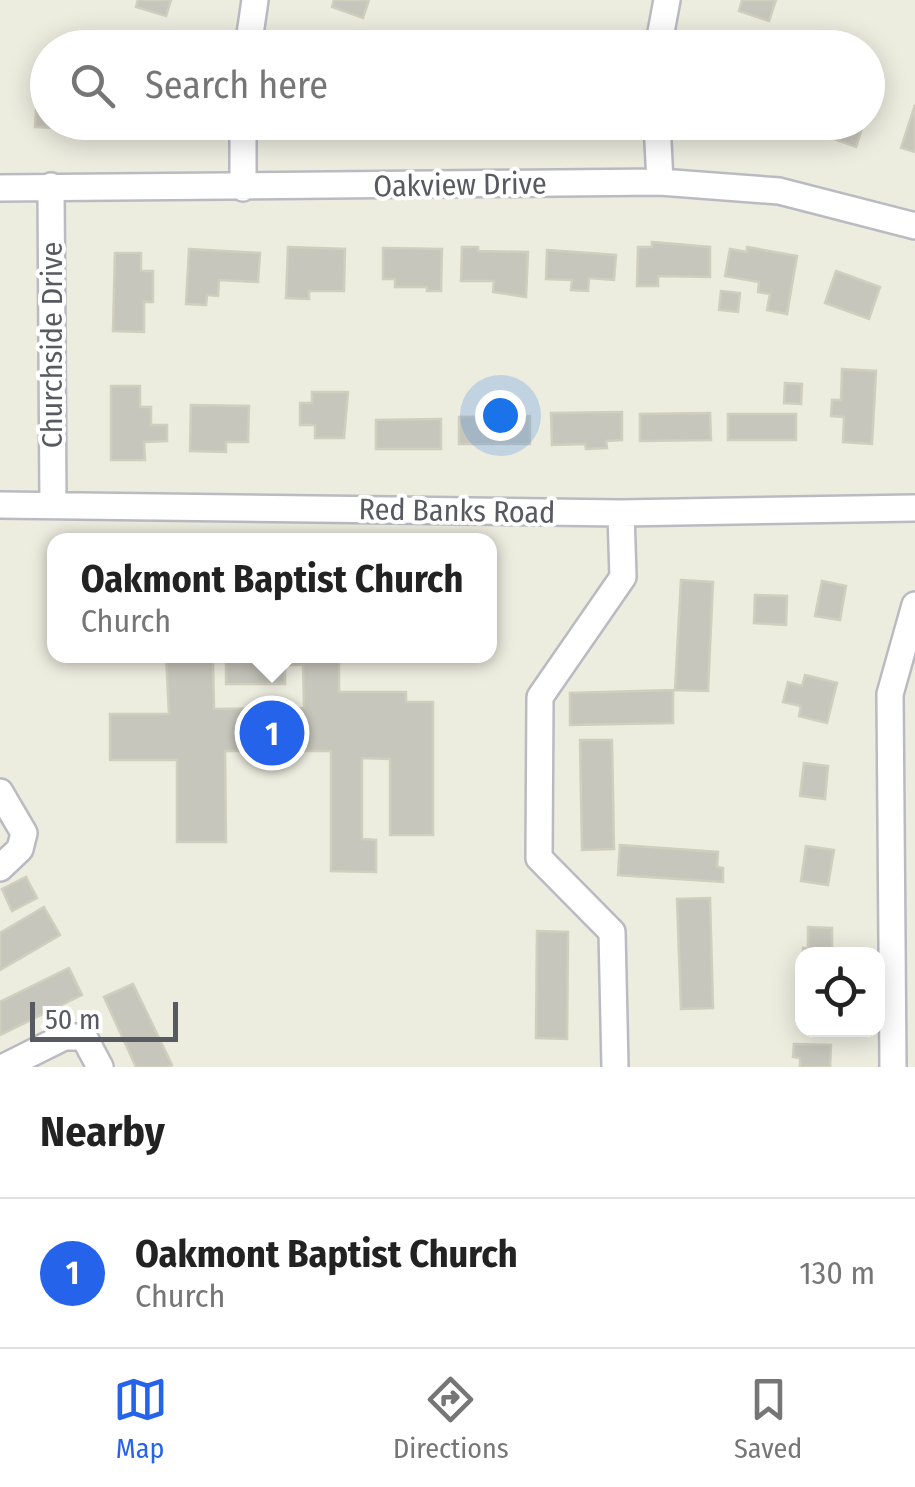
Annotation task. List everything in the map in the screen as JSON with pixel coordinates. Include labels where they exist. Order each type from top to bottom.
[{"type":"street","points":[[251,30],[255,0]]},
{"type":"street","points":[[662,30],[668,0]]},
{"type":"street","points":[[243,140],[243,188]]},
{"type":"street","points":[[658,140],[660,182]]},
{"type":"street","name":"Oakview Drive","points":[[0,188],[660,182],[779,190],[915,226]]},
{"type":"street","name":"Churchside Drive","points":[[50,186],[53,504]]},
{"type":"street","name":"Red Banks Road","points":[[0,506],[621,513],[915,508]]},
{"type":"street","points":[[616,1067],[612,932],[539,858],[540,698],[623,577],[621,513]]},
{"type":"street","points":[[893,1067],[903,984],[890,694],[915,605]]},
{"type":"street","points":[[0,792],[24,834],[20,849],[0,868]]},
{"type":"street","points":[[4,1067],[64,1036],[84,1037],[100,1067]]},
{"type":"building","points":[[138,0],[171,0],[166,16],[136,7]]},
{"type":"building","points":[[334,0],[369,0],[363,18],[332,7]]},
{"type":"building","points":[[742,0],[776,0],[769,21],[739,11]]},
{"type":"building","points":[[915,105],[915,152],[901,148]]},
{"type":"building","points":[[837,140],[858,140],[856,147]]},
{"type":"building","points":[[652,242],[710,247],[710,277],[658,276],[658,286],[637,286],[638,247],[652,247]]},
{"type":"building","points":[[288,247],[345,249],[344,291],[309,291],[309,299],[286,298]]},
{"type":"building","points":[[462,247],[528,252],[526,297],[493,292],[494,281],[461,281]]},
{"type":"building","points":[[747,247],[797,256],[787,314],[767,310],[770,294],[758,292],[759,282],[725,276],[730,249],[747,252]]},
{"type":"building","points":[[383,248],[442,249],[441,291],[395,287],[395,279],[383,279]]},
{"type":"building","points":[[189,249],[260,253],[258,282],[219,280],[218,296],[207,295],[206,305],[186,304]]},
{"type":"building","points":[[547,250],[616,255],[614,280],[589,278],[588,291],[571,290],[572,280],[546,279]]},
{"type":"building","points":[[115,253],[141,253],[141,271],[153,271],[153,302],[144,302],[144,332],[113,331]]},
{"type":"building","points":[[836,271],[880,287],[869,319],[825,303]]},
{"type":"building","points":[[721,291],[740,293],[738,312],[719,310]]},
{"type":"building","points":[[842,369],[876,371],[872,444],[843,442],[844,417],[831,416],[832,400],[841,400]]},
{"type":"building","points":[[785,383],[802,384],[801,404],[784,403]]},
{"type":"building","points":[[111,386],[140,386],[140,407],[151,407],[151,425],[167,425],[167,441],[144,442],[145,460],[111,460]]},
{"type":"building","points":[[312,392],[348,392],[344,438],[315,438],[315,425],[300,425],[300,403],[312,403]]},
{"type":"building","points":[[191,405],[249,406],[248,442],[226,442],[226,452],[190,451]]},
{"type":"building","points":[[622,412],[622,440],[606,441],[607,448],[552,445],[551,413]]},
{"type":"building","points":[[710,413],[711,440],[640,441],[640,414]]},
{"type":"building","points":[[728,414],[796,414],[796,440],[728,440]]},
{"type":"building","points":[[530,416],[530,444],[459,444],[459,417]]},
{"type":"building","points":[[441,419],[441,449],[376,449],[376,420]]},
{"type":"building","points":[[681,580],[713,582],[708,691],[675,690]]},
{"type":"building","points":[[822,581],[846,586],[840,620],[815,616]]},
{"type":"building","points":[[755,595],[787,596],[786,625],[754,623]]},
{"type":"building","points":[[166,663],[213,663],[214,709],[304,708],[303,665],[285,665],[285,684],[226,684],[226,663],[339,663],[339,692],[406,692],[406,702],[433,702],[433,835],[390,835],[390,759],[362,758],[362,839],[376,840],[376,872],[331,871],[331,751],[225,751],[226,842],[177,842],[177,760],[110,760],[110,714],[169,714]]},
{"type":"building","points":[[805,675],[837,683],[827,723],[799,716],[801,706],[783,702],[788,682],[802,686]]},
{"type":"building","points":[[673,690],[673,723],[570,725],[570,693]]},
{"type":"building","points":[[580,740],[612,740],[614,849],[582,850]]},
{"type":"building","points":[[804,763],[828,766],[825,799],[800,796]]},
{"type":"building","points":[[620,845],[718,852],[717,867],[723,868],[723,882],[618,875]]},
{"type":"building","points":[[806,846],[834,850],[828,885],[801,881]]},
{"type":"building","points":[[26,877],[37,898],[12,911],[2,889]]},
{"type":"building","points":[[710,898],[713,1008],[681,1009],[677,899]]},
{"type":"building","points":[[44,907],[60,935],[0,970],[0,933]]},
{"type":"building","points":[[808,927],[832,928],[832,947],[808,947]]},
{"type":"building","points":[[537,931],[568,932],[567,1039],[536,1038]]},
{"type":"building","points":[[69,968],[82,995],[0,1035],[0,1002]]},
{"type":"building","points":[[133,984],[172,1065],[168,1067],[136,1067],[104,997]]},
{"type":"building","points":[[794,1044],[831,1045],[830,1067],[800,1067],[800,1058],[793,1057]]},
{"type":"place","name":"Oakmont Baptist Church","points":[[272,733]]}]
